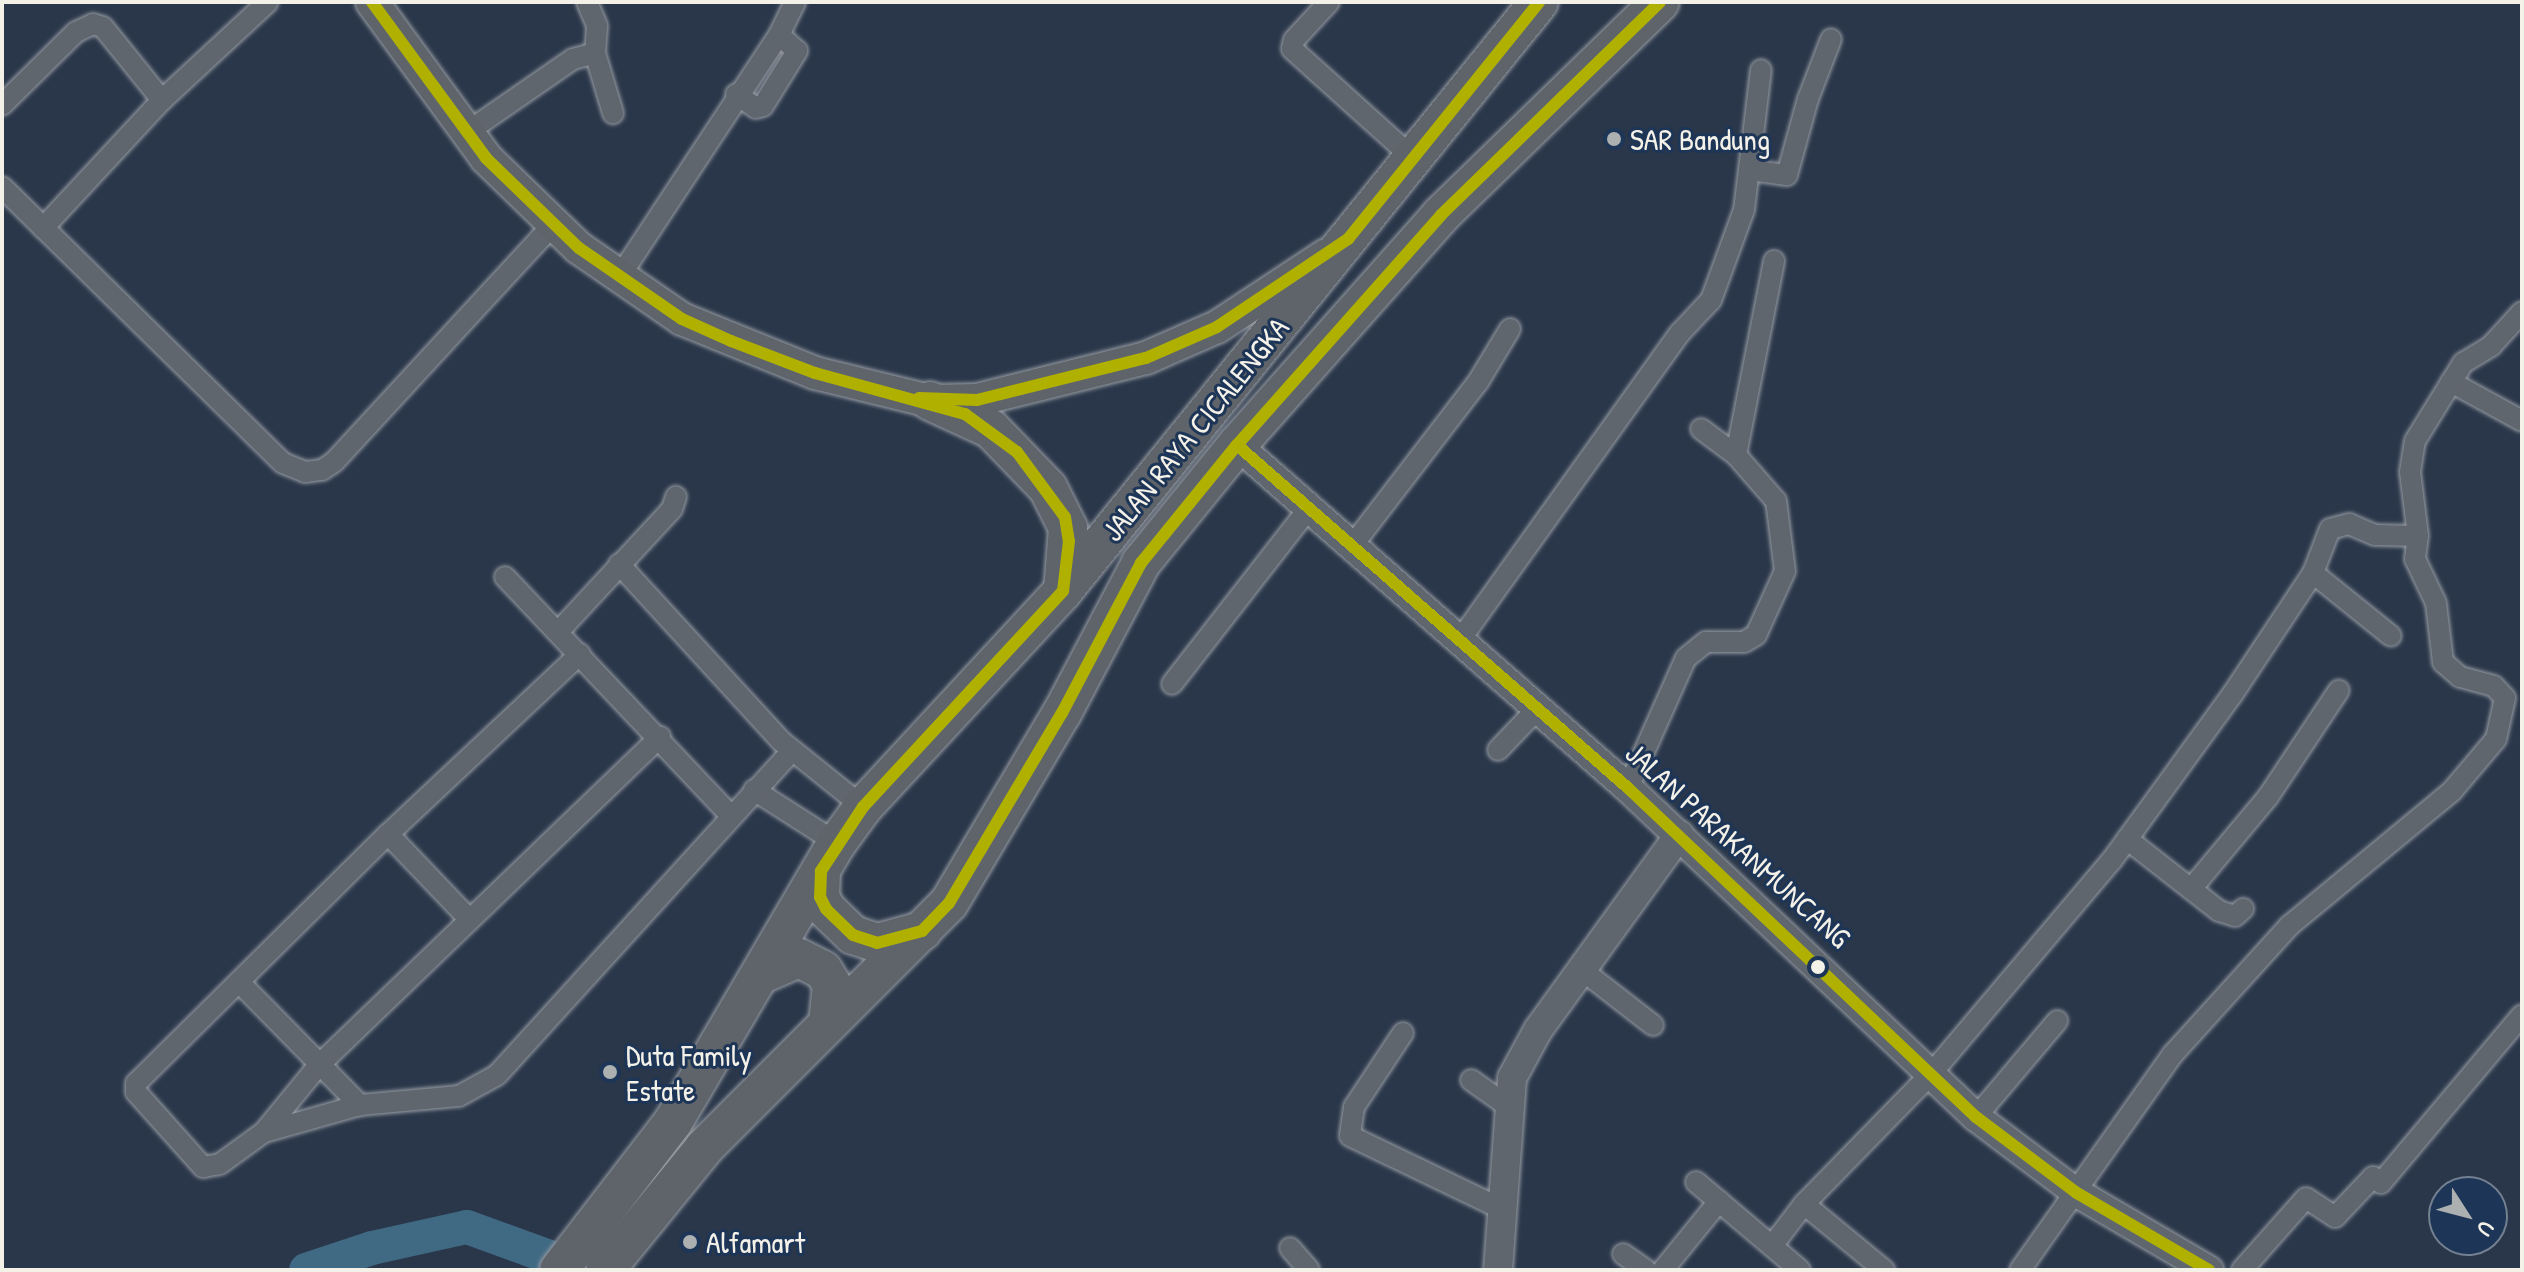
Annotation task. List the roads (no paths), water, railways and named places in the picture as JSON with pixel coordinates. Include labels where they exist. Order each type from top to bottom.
[{"type":"highway","name":"JALAN RAYA CICALENGKA","points":[[603,1254],[673,1122],[829,857],[863,807],[1063,591],[1539,2]]},
{"type":"highway","name":"JALAN RAYA CICALENGKA","points":[[603,1254],[828,1021],[949,903],[1062,713],[1141,563],[1237,445],[1441,215],[1660,2]]},
{"type":"highway","points":[[930,401],[991,429],[1048,488],[1068,528],[1063,591]]},
{"type":"highway","points":[[829,857],[820,897],[853,935],[877,943],[922,931]]},
{"type":"highway","points":[[762,974],[799,958],[823,970],[833,996],[828,1021]]},
{"type":"highway","points":[[559,1270],[603,1254]]},
{"type":"main road","points":[[379,5],[466,133],[553,225],[620,276],[682,319],[731,341],[815,373],[930,401],[977,400],[1146,358],[1217,327],[1348,239]]},
{"type":"main road","name":"JALAN PARAKANMUNCANG","points":[[1237,445],[1628,788],[1976,1117],[2077,1193],[2209,1270]]},
{"type":"main road","points":[[1498,1270],[1506,1105],[1520,1058],[1679,835]]},
{"type":"street","points":[[43,228],[162,100],[268,2]]},
{"type":"street","points":[[587,2],[597,26],[595,53],[613,113]]},
{"type":"street","points":[[620,276],[736,94],[779,35],[795,2]]},
{"type":"street","points":[[1329,2],[1294,40],[1292,49],[1413,158]]},
{"type":"street","points":[[2,105],[76,32],[93,24],[103,27],[162,100]]},
{"type":"street","points":[[736,94],[756,108],[763,106],[797,51],[779,35]]},
{"type":"street","points":[[1750,170],[1787,175],[1831,39]]},
{"type":"street","points":[[466,133],[573,59],[595,53]]},
{"type":"street","points":[[1460,640],[1680,333],[1711,300],[1734,247],[1750,170],[1761,70]]},
{"type":"street","points":[[2,187],[283,463],[305,472],[322,470],[347,449],[553,225]]},
{"type":"street","points":[[1736,455],[1774,261]]},
{"type":"street","points":[[2020,1270],[2173,1054],[2279,937],[2352,869],[2452,791],[2496,739],[2505,698],[2494,686],[2460,677],[2443,662],[2436,603],[2415,559],[2418,536],[2412,450],[2469,356],[2491,346],[2522,312]]},
{"type":"street","points":[[1352,546],[1478,382],[1510,329]]},
{"type":"street","points":[[2451,382],[2522,421]]},
{"type":"street","points":[[1628,788],[1686,658],[1706,642],[1744,642],[1756,635],[1785,571],[1776,501],[1736,455],[1701,429]]},
{"type":"street","points":[[559,631],[672,509],[676,497]]},
{"type":"street","points":[[1172,684],[1309,508]]},
{"type":"street","points":[[1772,1246],[1804,1204],[1931,1074],[2127,839],[2313,573],[2325,537],[2339,524],[2383,537],[2418,536]]},
{"type":"street","points":[[619,564],[792,751],[863,807]]},
{"type":"street","points":[[2313,573],[2391,636]]},
{"type":"street","points":[[505,577],[660,737],[729,814]]},
{"type":"street","points":[[580,654],[388,834],[135,1087],[207,1168],[264,1132],[360,1105],[459,1096],[497,1075],[729,814],[792,751]]},
{"type":"street","points":[[2191,889],[2268,797],[2339,690]]},
{"type":"street","points":[[1498,750],[1538,708]]},
{"type":"street","points":[[264,1132],[318,1066],[660,737]]},
{"type":"street","points":[[754,790],[829,857]]},
{"type":"street","points":[[388,834],[469,919]]},
{"type":"street","points":[[2127,839],[2229,916],[2243,909]]},
{"type":"street","points":[[1582,970],[1653,1025]]},
{"type":"street","points":[[239,982],[318,1066],[360,1105]]},
{"type":"street","points":[[2242,1270],[2306,1198],[2335,1217],[2373,1177],[2381,1183],[2522,1015]]},
{"type":"street","points":[[1976,1117],[2057,1021]]},
{"type":"street","points":[[1403,1033],[1354,1107],[1350,1136],[1502,1209]]},
{"type":"street","points":[[1471,1080],[1506,1105]]},
{"type":"street","points":[[1696,1182],[1800,1270]]},
{"type":"street","points":[[1663,1270],[1719,1201]]},
{"type":"street","points":[[1804,1204],[1884,1270]]},
{"type":"street","points":[[1290,1248],[1309,1270]]},
{"type":"street","points":[[1623,1254],[1646,1270]]},
{"type":"waterway","points":[[306,1270],[372,1248],[467,1227],[585,1270]]},
{"type":"place","name":"SAR Bandung","points":[[1614,139]]},
{"type":"place","name":"Duta Family Estate","points":[[610,1072]]},
{"type":"place","name":"Alfamart","points":[[690,1242]]}]
